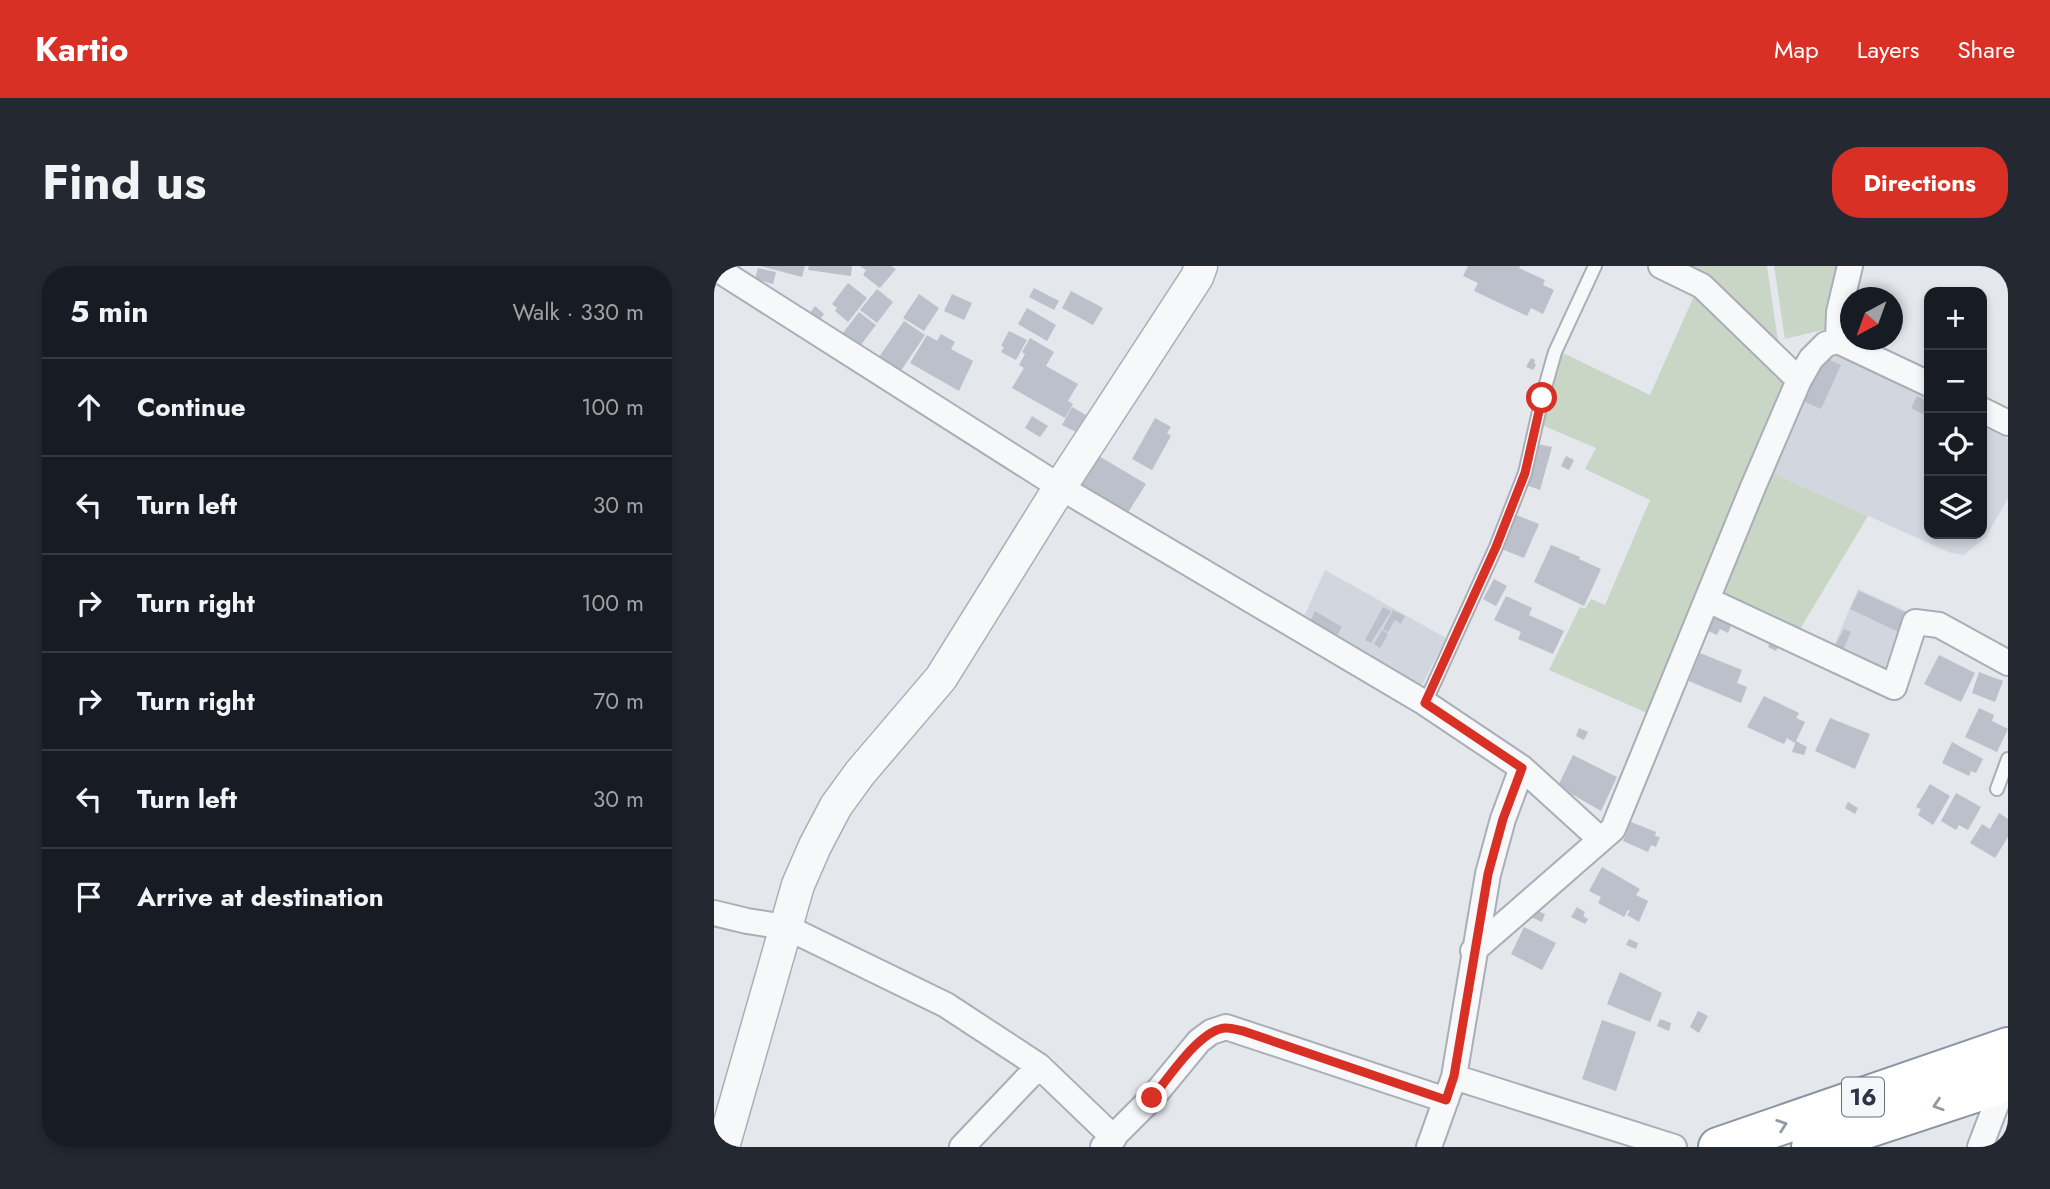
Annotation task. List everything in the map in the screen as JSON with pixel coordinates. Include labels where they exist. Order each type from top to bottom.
[{"type":"highway","name":"16","points":[[1718,1147],[2008,1047]]},
{"type":"highway","name":"16","points":[[1811,1147],[2006,1080]]},
{"type":"street","points":[[723,1147],[798,885],[836,806],[860,773],[941,678],[1060,487],[1197,277],[1201,266]]},
{"type":"street","points":[[1661,266],[1702,286],[1799,380]]},
{"type":"street","points":[[1838,341],[1839,313],[1850,266]]},
{"type":"street","points":[[714,267],[1060,487],[1425,703],[1522,768],[1600,839]]},
{"type":"street","points":[[1474,951],[1613,829],[1753,487],[1799,380],[1811,359],[1826,344],[1838,341],[1924,382]]},
{"type":"street","points":[[1987,412],[2008,423]]},
{"type":"street","points":[[1708,600],[1894,687],[1915,622],[1939,625],[2008,663]]},
{"type":"street","points":[[1429,1147],[1454,1076],[1488,874],[1503,819],[1522,768]]},
{"type":"street","points":[[714,913],[786,927],[946,1005],[1039,1066],[1108,1142],[1152,1098],[1199,1041],[1211,1032],[1226,1027],[1446,1100]]},
{"type":"street","points":[[970,1144],[1039,1066]]},
{"type":"street","points":[[1454,1076],[1674,1147]]},
{"type":"street","points":[[1980,1147],[2006,1080]]},
{"type":"lane","points":[[1425,703],[1496,547],[1525,473],[1555,352],[1595,266]]},
{"type":"lane","points":[[1997,789],[2008,759]]},
{"type":"shaded area","points":[[1834,352],[1924,397],[1924,539],[1984,539],[1964,555],[1951,553],[1770,472],[1822,356]]},
{"type":"shaded area","points":[[1987,428],[2008,439],[2008,498],[1987,535]]},
{"type":"shaded area","points":[[1325,570],[1446,638],[1421,687],[1302,621]]},
{"type":"shaded area","points":[[1858,589],[1910,613],[1890,674],[1833,648]]},
{"type":"green space","points":[[1685,266],[1767,266],[1778,341],[1775,341]]},
{"type":"green space","points":[[1774,266],[1841,266],[1826,329],[1785,339]]},
{"type":"green space","points":[[1694,296],[1777,371],[1782,377],[1783,386],[1647,713],[1549,670],[1580,607],[1585,609],[1591,599],[1605,605],[1650,500],[1585,469],[1596,448],[1542,425],[1561,352],[1650,395]]},
{"type":"green space","points":[[1770,472],[1868,516],[1797,634],[1724,600],[1720,588]]},
{"type":"building","points":[[760,266],[805,266],[802,277]]},
{"type":"building","points":[[809,266],[852,266],[851,276],[808,270]]},
{"type":"building","points":[[860,266],[891,266],[896,269],[880,288],[863,275],[866,270]]},
{"type":"building","points":[[1468,266],[1520,266],[1519,268],[1545,280],[1543,285],[1554,290],[1543,314],[1531,308],[1527,316],[1474,291],[1478,283],[1463,276]]},
{"type":"building","points":[[758,268],[776,272],[773,284],[755,279]]},
{"type":"building","points":[[848,283],[867,298],[848,322],[835,311],[837,308],[832,304]]},
{"type":"building","points":[[1034,288],[1059,301],[1054,310],[1029,297]]},
{"type":"building","points":[[877,289],[893,302],[877,323],[860,310]]},
{"type":"building","points":[[1071,291],[1103,308],[1093,325],[1062,308]]},
{"type":"building","points":[[919,294],[939,308],[924,331],[903,318]]},
{"type":"building","points":[[952,294],[972,303],[964,320],[944,311]]},
{"type":"building","points":[[815,306],[824,314],[819,321],[809,314]]},
{"type":"building","points":[[1027,308],[1056,325],[1047,341],[1018,324]]},
{"type":"building","points":[[859,312],[876,325],[860,346],[843,333]]},
{"type":"building","points":[[904,321],[925,335],[900,372],[879,357]]},
{"type":"building","points":[[1009,331],[1027,340],[1016,360],[1001,352],[1004,347],[1001,346]]},
{"type":"building","points":[[941,334],[955,342],[951,349],[973,361],[959,391],[910,363],[927,335],[937,341]]},
{"type":"building","points":[[1030,338],[1054,352],[1046,366],[1078,384],[1068,401],[1073,404],[1065,418],[1012,388],[1024,368],[1019,365],[1025,354],[1022,352]]},
{"type":"building","points":[[1823,357],[1841,365],[1821,409],[1803,401]]},
{"type":"building","points":[[1531,358],[1536,365],[1533,370],[1526,367]]},
{"type":"building","points":[[1917,396],[1924,400],[1924,414],[1911,408]]},
{"type":"building","points":[[1072,407],[1086,415],[1076,432],[1062,425]]},
{"type":"building","points":[[1032,416],[1048,426],[1040,437],[1025,428]]},
{"type":"building","points":[[1155,418],[1171,427],[1167,433],[1171,436],[1152,470],[1132,459]]},
{"type":"building","points":[[1537,444],[1552,447],[1540,490],[1526,485]]},
{"type":"building","points":[[1097,455],[1146,484],[1127,514],[1080,485]]},
{"type":"building","points":[[1566,456],[1574,460],[1569,470],[1561,466]]},
{"type":"building","points":[[1514,514],[1539,524],[1524,558],[1499,548]]},
{"type":"building","points":[[1551,545],[1601,569],[1584,606],[1534,582]]},
{"type":"building","points":[[1494,579],[1507,586],[1496,606],[1483,599]]},
{"type":"building","points":[[1859,591],[1909,614],[1903,634],[1850,609]]},
{"type":"building","points":[[1506,596],[1532,608],[1529,615],[1564,631],[1553,654],[1518,639],[1521,632],[1494,620]]},
{"type":"building","points":[[1383,607],[1391,611],[1371,643],[1365,640]]},
{"type":"building","points":[[1393,610],[1405,616],[1401,624],[1395,620],[1388,632],[1383,629]]},
{"type":"building","points":[[1315,611],[1342,627],[1335,639],[1309,623]]},
{"type":"building","points":[[1713,613],[1733,621],[1728,633],[1720,629],[1717,635],[1706,630]]},
{"type":"building","points":[[1844,629],[1851,632],[1843,650],[1835,646]]},
{"type":"building","points":[[1382,630],[1388,634],[1380,648],[1374,644]]},
{"type":"building","points":[[1771,639],[1780,643],[1776,651],[1768,647]]},
{"type":"building","points":[[1700,653],[1742,670],[1737,683],[1747,687],[1741,703],[1689,681]]},
{"type":"building","points":[[1939,655],[1975,673],[1961,702],[1924,684]]},
{"type":"building","points":[[1979,672],[2003,681],[1995,702],[1972,693]]},
{"type":"building","points":[[1764,696],[1799,713],[1796,718],[1805,722],[1795,743],[1787,738],[1784,744],[1747,727]]},
{"type":"building","points":[[1979,708],[1994,715],[1992,721],[2008,729],[1997,752],[1965,737]]},
{"type":"building","points":[[1830,718],[1870,734],[1855,769],[1815,751]]},
{"type":"building","points":[[1579,728],[1588,732],[1584,740],[1576,736]]},
{"type":"building","points":[[1796,741],[1807,747],[1804,755],[1792,752]]},
{"type":"building","points":[[1952,742],[1983,759],[1976,773],[1971,771],[1969,776],[1942,763]]},
{"type":"building","points":[[1573,755],[1617,777],[1601,811],[1558,786]]},
{"type":"building","points":[[1930,784],[1950,796],[1933,825],[1918,815],[1921,809],[1916,807]]},
{"type":"building","points":[[1956,793],[1981,807],[1968,830],[1959,825],[1956,830],[1941,821]]},
{"type":"building","points":[[1848,802],[1858,808],[1855,814],[1845,808]]},
{"type":"building","points":[[1999,813],[2008,819],[2008,837],[1995,858],[1970,843],[1982,824],[1990,829]]},
{"type":"building","points":[[1631,822],[1656,832],[1655,836],[1660,837],[1656,847],[1651,845],[1648,852],[1623,841]]},
{"type":"building","points":[[1602,867],[1640,889],[1636,895],[1648,901],[1639,922],[1627,915],[1630,911],[1628,910],[1624,917],[1598,903],[1601,897],[1589,891]]},
{"type":"building","points":[[1577,907],[1585,912],[1583,916],[1588,919],[1585,924],[1571,917]]},
{"type":"building","points":[[1534,909],[1545,914],[1542,922],[1531,917]]},
{"type":"building","points":[[1524,927],[1556,943],[1542,970],[1511,954]]},
{"type":"building","points":[[1629,939],[1638,943],[1636,949],[1626,945]]},
{"type":"building","points":[[1620,972],[1662,993],[1650,1022],[1607,1004]]},
{"type":"building","points":[[1698,1011],[1708,1016],[1699,1033],[1690,1027]]},
{"type":"building","points":[[1660,1019],[1671,1023],[1669,1031],[1657,1026]]},
{"type":"building","points":[[1602,1020],[1636,1032],[1616,1091],[1582,1079]]},
{"type":"route","points":[[1152,1098],[1199,1041],[1211,1032],[1226,1027],[1446,1100],[1454,1076],[1488,874],[1503,819],[1522,768],[1425,703],[1496,547],[1525,473],[1542,398]]}]
